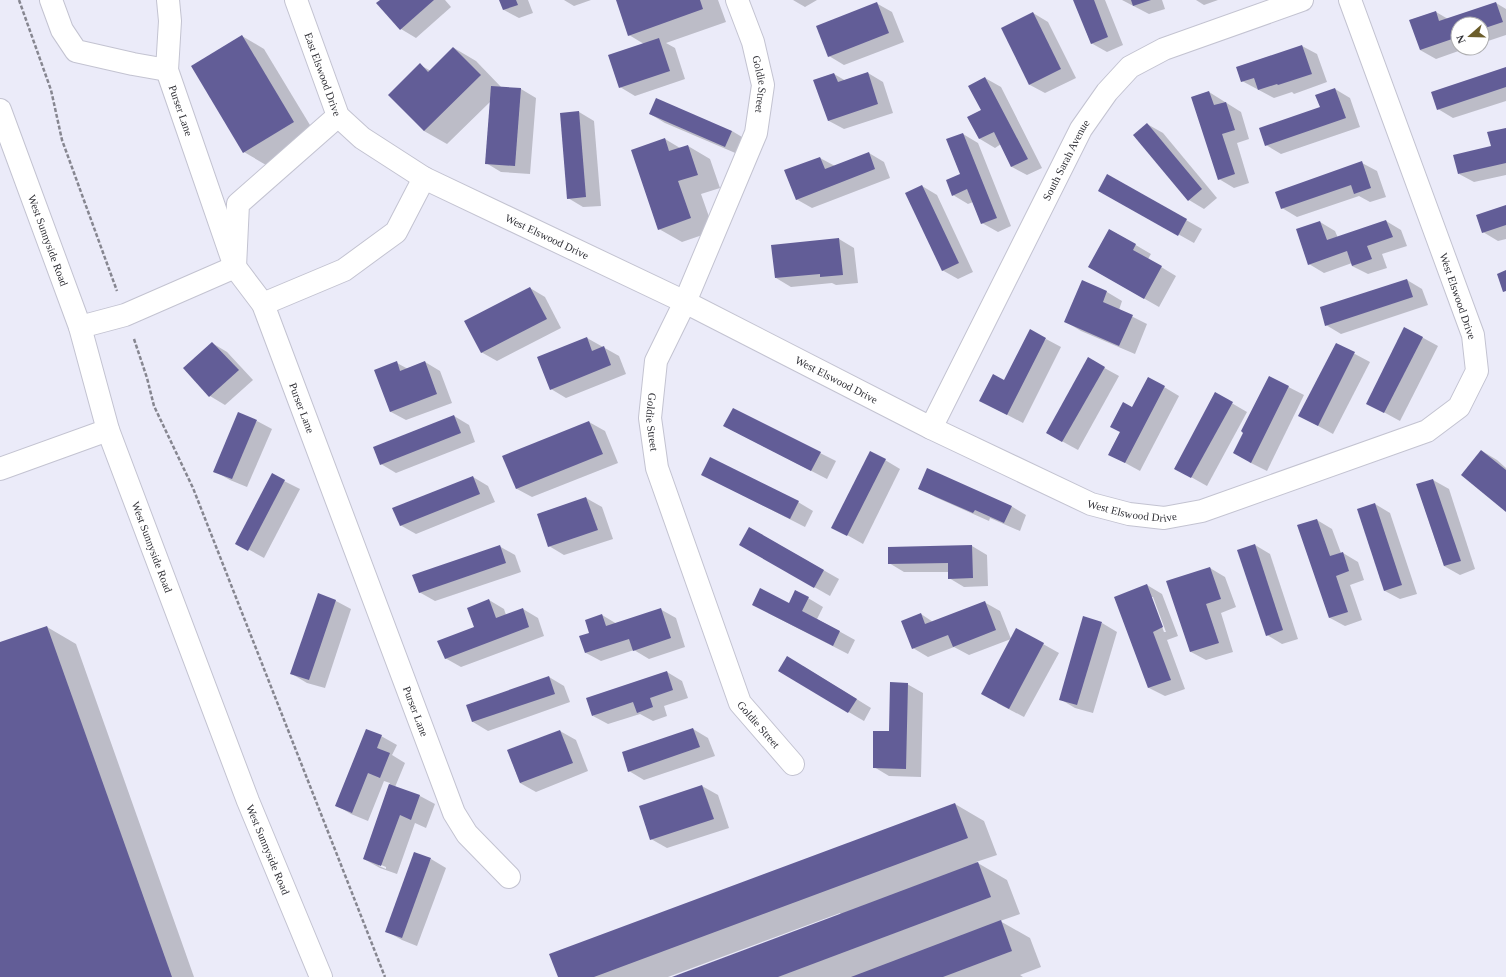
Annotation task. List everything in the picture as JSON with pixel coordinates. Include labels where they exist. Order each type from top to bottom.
[{"type":"street","name":"Purser Lane","points":[[51,0],[62,30],[76,50],[133,64],[167,70],[235,267],[264,304],[454,812],[467,834],[509,877]]},
{"type":"street","points":[[167,70],[170,21],[168,0]]},
{"type":"street","name":"East Elswood Drive","points":[[296,0],[338,116],[362,138],[424,178]]},
{"type":"street","name":"Goldie Street","points":[[737,0],[753,42],[763,85],[756,133],[685,302],[656,361],[650,418],[657,468],[740,703],[793,764]]},
{"type":"street","name":"South Sarah Avenue","points":[[931,428],[1081,129],[1107,92],[1130,67],[1164,49],[1302,0]]},
{"type":"street","name":"West Elswood Drive","points":[[424,178],[685,302],[931,428],[1091,504],[1129,514],[1164,518],[1202,511],[1427,431],[1459,407],[1477,371],[1474,335],[1350,0]]},
{"type":"street","name":"West Sunnyside Road","points":[[0,110],[80,327],[108,430],[248,801],[321,977]]},
{"type":"street","points":[[80,327],[125,315],[235,267],[238,204],[338,116]]},
{"type":"street","points":[[264,304],[344,270],[396,232],[424,178]]},
{"type":"street","points":[[0,469],[108,430]]},
{"type":"path","points":[[19,0],[51,90],[62,140],[104,255]]},
{"type":"path","points":[[149,383],[154,406],[196,495],[385,977]]},
{"type":"building","points":[[380,0],[434,0],[400,30],[376,3]]},
{"type":"building","points":[[499,0],[516,0],[518,5],[503,10]]},
{"type":"building","points":[[616,0],[700,0],[703,9],[628,36]]},
{"type":"building","points":[[1073,0],[1094,0],[1108,37],[1091,44]]},
{"type":"building","points":[[1131,0],[1151,0],[1133,6]]},
{"type":"building","points":[[877,2],[889,33],[828,57],[816,26]]},
{"type":"building","points":[[1496,2],[1503,22],[1490,26],[1490,16],[1454,16]]},
{"type":"building","points":[[1436,11],[1439,21],[1450,17],[1450,40],[1420,50],[1409,20]]},
{"type":"building","points":[[1033,12],[1061,69],[1029,85],[1001,28]]},
{"type":"building","points":[[242,35],[294,122],[243,153],[191,66]]},
{"type":"building","points":[[659,38],[670,71],[619,88],[608,55]]},
{"type":"building","points":[[1302,45],[1312,74],[1258,90],[1254,78],[1241,82],[1236,67]]},
{"type":"building","points":[[453,47],[481,75],[424,131],[388,95],[420,63],[428,72]]},
{"type":"building","points":[[1506,67],[1506,87],[1437,110],[1431,92]]},
{"type":"building","points":[[868,72],[878,104],[828,121],[813,80],[834,73],[838,82]]},
{"type":"building","points":[[985,77],[1028,159],[1011,167],[994,132],[979,139],[967,117],[981,110],[968,86]]},
{"type":"building","points":[[491,86],[521,88],[515,166],[485,164]]},
{"type":"building","points":[[1335,88],[1346,118],[1265,146],[1259,128],[1320,107],[1315,95]]},
{"type":"building","points":[[1209,91],[1214,105],[1226,102],[1235,130],[1222,134],[1235,174],[1218,180],[1191,97]]},
{"type":"building","points":[[656,98],[732,131],[725,147],[649,114]]},
{"type":"building","points":[[579,111],[586,197],[567,199],[560,113]]},
{"type":"building","points":[[1147,123],[1202,189],[1188,201],[1133,135]]},
{"type":"building","points":[[1506,128],[1506,163],[1458,174],[1453,155],[1491,146],[1487,132]]},
{"type":"building","points":[[963,133],[997,218],[981,224],[967,189],[952,196],[946,180],[960,174],[946,139]]},
{"type":"building","points":[[665,138],[669,151],[688,145],[698,175],[678,181],[691,218],[658,230],[631,150]]},
{"type":"building","points":[[869,152],[875,169],[796,200],[784,170],[820,157],[825,169]]},
{"type":"building","points":[[1362,161],[1371,188],[1354,194],[1351,185],[1281,209],[1275,192]]},
{"type":"building","points":[[1107,174],[1187,219],[1178,236],[1098,191]]},
{"type":"building","points":[[922,185],[959,263],[942,271],[905,193]]},
{"type":"building","points":[[1506,205],[1506,225],[1482,233],[1476,215]]},
{"type":"building","points":[[1386,220],[1393,237],[1367,246],[1372,259],[1352,266],[1347,251],[1308,265],[1296,229],[1320,221],[1327,240]]},
{"type":"building","points":[[1109,229],[1136,244],[1133,250],[1162,266],[1144,299],[1088,267]]},
{"type":"building","points":[[839,238],[843,275],[820,277],[820,274],[775,278],[771,245]]},
{"type":"building","points":[[1506,270],[1506,291],[1503,292],[1497,274]]},
{"type":"building","points":[[1407,279],[1413,297],[1325,326],[1320,307]]},
{"type":"building","points":[[1082,280],[1107,291],[1103,302],[1133,315],[1119,346],[1064,322]]},
{"type":"building","points":[[530,287],[547,319],[481,353],[464,321]]},
{"type":"building","points":[[1404,327],[1423,337],[1384,413],[1366,404]]},
{"type":"building","points":[[1030,329],[1046,338],[1007,415],[979,401],[993,374],[1004,380]]},
{"type":"building","points":[[587,337],[592,351],[604,346],[611,365],[550,390],[537,357]]},
{"type":"building","points":[[212,342],[239,370],[209,397],[183,368]]},
{"type":"building","points":[[1336,343],[1355,352],[1318,426],[1298,416]]},
{"type":"building","points":[[1088,357],[1105,367],[1062,442],[1046,433]]},
{"type":"building","points":[[397,361],[400,371],[425,361],[437,394],[390,412],[374,370]]},
{"type":"building","points":[[1269,376],[1289,386],[1251,463],[1233,453],[1243,433],[1241,431]]},
{"type":"building","points":[[1148,377],[1165,386],[1125,463],[1108,455],[1120,432],[1110,427],[1123,402],[1132,407]]},
{"type":"building","points":[[1215,392],[1233,402],[1191,478],[1174,469]]},
{"type":"building","points":[[733,408],[821,452],[811,471],[723,426]]},
{"type":"building","points":[[238,412],[257,420],[232,479],[213,472]]},
{"type":"building","points":[[454,415],[461,433],[380,465],[373,447]]},
{"type":"building","points":[[589,421],[603,454],[516,489],[502,456]]},
{"type":"building","points":[[1481,450],[1506,470],[1506,512],[1461,475]]},
{"type":"building","points":[[870,451],[886,459],[847,536],[831,528]]},
{"type":"building","points":[[710,457],[799,501],[790,519],[701,475]]},
{"type":"building","points":[[927,468],[1012,506],[1004,523],[975,510],[973,513],[918,489]]},
{"type":"building","points":[[272,473],[285,480],[248,551],[235,544]]},
{"type":"building","points":[[473,476],[480,494],[400,526],[392,508]]},
{"type":"building","points":[[1433,479],[1461,561],[1444,566],[1416,484]]},
{"type":"building","points":[[586,497],[598,530],[548,547],[537,514]]},
{"type":"building","points":[[1375,503],[1402,585],[1384,591],[1357,509]]},
{"type":"building","points":[[1317,519],[1330,556],[1343,552],[1349,571],[1336,576],[1348,612],[1329,618],[1297,525]]},
{"type":"building","points":[[749,527],[824,570],[814,588],[739,545]]},
{"type":"building","points":[[1255,544],[1283,630],[1266,636],[1237,550]]},
{"type":"building","points":[[500,545],[506,563],[419,593],[412,575]]},
{"type":"building","points":[[972,545],[973,578],[948,579],[948,563],[888,564],[888,547]]},
{"type":"building","points":[[1210,567],[1221,599],[1206,604],[1219,643],[1190,652],[1166,581]]},
{"type":"building","points":[[1147,584],[1163,627],[1153,632],[1171,680],[1148,688],[1114,597]]},
{"type":"building","points":[[760,588],[789,603],[795,590],[809,597],[802,611],[840,631],[833,646],[752,605]]},
{"type":"building","points":[[318,593],[336,600],[309,680],[290,674]]},
{"type":"building","points":[[489,599],[496,618],[523,608],[529,627],[445,659],[437,641],[474,627],[467,608]]},
{"type":"building","points":[[985,601],[996,630],[953,647],[948,635],[912,649],[901,621],[921,613],[925,624]]},
{"type":"building","points":[[661,608],[671,638],[633,651],[629,639],[585,653],[579,636],[589,633],[585,620],[602,614],[606,626]]},
{"type":"building","points":[[1083,616],[1102,622],[1077,705],[1059,700]]},
{"type":"building","points":[[47,626],[172,977],[0,977],[0,642]]},
{"type":"building","points":[[1016,628],[1044,643],[1009,709],[981,694]]},
{"type":"building","points":[[787,656],[857,699],[848,713],[778,671]]},
{"type":"building","points":[[667,671],[673,690],[650,698],[653,707],[637,713],[633,702],[592,716],[586,698]]},
{"type":"building","points":[[549,676],[555,694],[472,722],[466,705]]},
{"type":"building","points":[[890,682],[908,683],[906,769],[873,768],[873,731],[889,731]]},
{"type":"building","points":[[693,728],[700,747],[628,772],[622,752]]},
{"type":"building","points":[[366,729],[382,735],[377,748],[390,753],[380,778],[368,773],[352,813],[335,806]]},
{"type":"building","points":[[560,730],[573,763],[520,783],[507,750]]},
{"type":"building","points":[[389,784],[420,795],[411,820],[400,815],[381,866],[363,859]]},
{"type":"building","points":[[702,785],[714,819],[650,840],[639,806]]},
{"type":"building","points":[[955,803],[968,838],[594,977],[558,977],[549,954]]},
{"type":"building","points":[[414,852],[431,858],[402,938],[385,932]]},
{"type":"building","points":[[978,862],[991,897],[778,977],[672,977]]},
{"type":"building","points":[[1001,920],[1012,951],[943,977],[851,977]]}]
